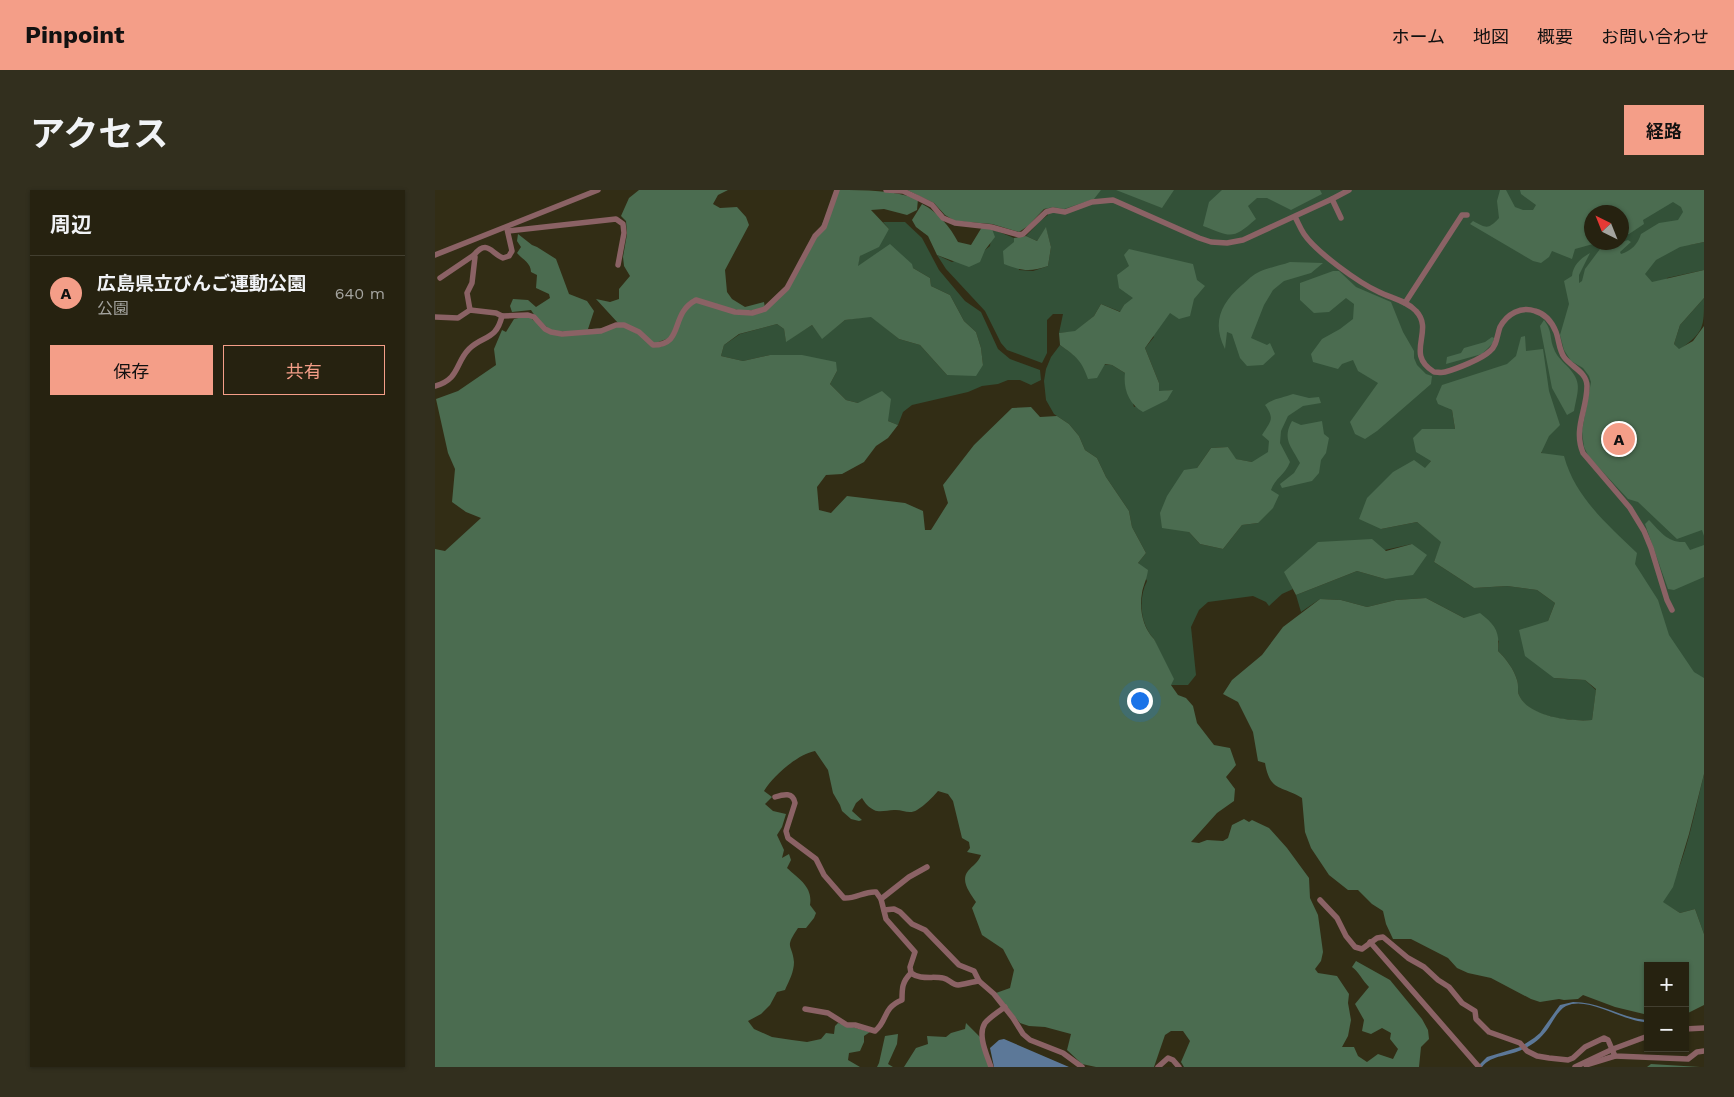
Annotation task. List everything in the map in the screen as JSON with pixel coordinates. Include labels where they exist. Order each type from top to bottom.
[{"type":"street","points":[[435,255],[507,229],[598,190]]},
{"type":"street","points":[[435,317],[458,318],[470,310],[496,313],[502,316],[528,314],[551,332],[562,334],[601,331],[624,325],[639,332],[653,345],[668,343],[673,338],[682,310],[695,300],[735,312],[752,313],[765,309],[787,288],[815,236],[824,227],[837,190]]},
{"type":"street","points":[[886,190],[903,191],[918,198],[932,205],[943,218],[955,224],[991,227],[1019,235],[1023,234],[1046,212],[1053,210],[1065,212],[1092,202],[1113,200],[1211,242],[1227,243],[1243,240],[1332,200],[1349,190]]},
{"type":"street","points":[[1332,200],[1341,218]]},
{"type":"street","points":[[1405,303],[1462,215],[1467,215]]},
{"type":"street","points":[[1295,217],[1312,244],[1357,282],[1413,308],[1422,319],[1423,328],[1419,348],[1422,362],[1434,372],[1442,373],[1485,356],[1494,347],[1501,326],[1511,314],[1519,310],[1535,310],[1550,320],[1561,353],[1582,374],[1587,385],[1579,431],[1580,447],[1583,454],[1630,508],[1643,531],[1651,548],[1667,600],[1672,610]]},
{"type":"street","points":[[507,229],[616,219],[623,224],[624,233],[618,265]]},
{"type":"street","points":[[441,278],[478,250],[485,247],[490,248],[503,258],[509,256],[512,250],[507,229]]},
{"type":"street","points":[[470,310],[467,293],[472,283],[475,257],[473,255]]},
{"type":"street","points":[[435,386],[447,381],[455,374],[469,349],[497,331],[502,316]]},
{"type":"street","points":[[775,797],[785,794],[791,795],[794,798],[795,803],[786,835],[816,859],[825,875],[845,898],[876,892],[881,900],[887,919],[915,952],[910,967],[911,973],[914,976],[932,979],[945,978],[958,985],[979,981]]},
{"type":"street","points":[[881,900],[909,877],[927,867]]},
{"type":"street","points":[[1320,900],[1337,918],[1346,936],[1355,947],[1362,949],[1370,942],[1383,937],[1408,958],[1424,967],[1449,987],[1462,1003],[1475,1011],[1476,1018],[1489,1032],[1520,1043],[1527,1051],[1537,1056],[1568,1060],[1589,1044],[1604,1038],[1609,1040],[1615,1056]]},
{"type":"street","points":[[884,910],[894,909],[900,912],[912,924],[925,930],[959,965],[974,971],[979,981],[990,990],[1023,1034],[1030,1040],[1063,1053],[1082,1067]]},
{"type":"street","points":[[1370,942],[1479,1067]]},
{"type":"street","points":[[805,1009],[828,1013],[847,1025],[855,1025],[875,1031],[879,1028],[889,1008],[902,1000],[902,985],[911,973]]},
{"type":"street","points":[[991,1067],[982,1036],[983,1028],[986,1021],[1005,1008]]},
{"type":"street","points":[[1689,1029],[1704,1028]]},
{"type":"street","points":[[1575,1067],[1613,1048],[1644,1037]]},
{"type":"street","points":[[1581,1067],[1615,1056],[1688,1059],[1697,1052],[1704,1051]]},
{"type":"street","points":[[1158,1067],[1168,1058],[1173,1060],[1179,1067]]},
{"type":"green space","points":[[639,190],[728,190],[718,195],[713,204],[720,208],[737,207],[746,217],[749,225],[725,270],[727,292],[732,299],[745,307],[764,302],[765,308],[747,311],[739,310],[695,299],[688,303],[672,337],[653,344],[639,331],[618,323],[596,299],[610,302],[619,299],[619,289],[630,276],[624,266],[623,257],[627,234],[626,221],[621,216],[629,198]]},
{"type":"green space","points":[[838,190],[888,192],[918,199],[917,210],[907,215],[884,209],[871,210],[889,229],[879,247],[860,256],[858,266],[890,244],[912,264],[913,268],[930,278],[931,286],[950,295],[964,321],[976,332],[981,348],[983,365],[976,376],[947,375],[920,345],[899,339],[871,317],[845,320],[822,339],[812,325],[786,342],[784,329],[777,324],[739,334],[724,345],[721,356],[743,361],[770,355],[802,355],[836,362],[837,371],[830,384],[846,400],[858,403],[882,391],[891,399],[888,421],[898,425],[888,438],[876,446],[864,462],[842,474],[826,475],[817,487],[819,510],[831,513],[847,496],[905,503],[923,511],[925,530],[931,530],[948,503],[943,485],[974,445],[1012,408],[1031,407],[1040,417],[1057,416],[1069,424],[1079,436],[1085,450],[1097,458],[1106,477],[1129,511],[1132,527],[1146,553],[1138,563],[1148,570],[1141,599],[1143,618],[1174,679],[1171,685],[1178,695],[1186,698],[1193,706],[1197,723],[1214,745],[1230,748],[1236,765],[1226,777],[1235,789],[1234,801],[1217,813],[1191,842],[1223,841],[1228,838],[1232,825],[1244,819],[1249,822],[1252,820],[1269,828],[1287,848],[1309,878],[1310,898],[1318,915],[1323,952],[1321,961],[1315,969],[1318,973],[1337,976],[1349,994],[1348,1003],[1351,1020],[1348,1036],[1342,1047],[1354,1047],[1358,1056],[1367,1062],[1378,1054],[1393,1059],[1398,1049],[1390,1039],[1391,1033],[1382,1028],[1371,1034],[1362,1031],[1364,1020],[1355,1004],[1369,987],[1352,967],[1356,961],[1390,980],[1422,1019],[1428,1030],[1429,1039],[1421,1047],[1419,1067],[1184,1067],[1181,1062],[1190,1041],[1183,1031],[1171,1031],[1165,1035],[1154,1067],[1096,1067],[1082,1064],[1067,1050],[1071,1034],[1020,1023],[996,993],[1010,988],[1014,970],[1003,949],[982,935],[972,908],[976,902],[965,883],[968,871],[981,855],[967,852],[970,848],[969,842],[962,838],[953,801],[948,794],[938,791],[923,806],[911,812],[897,810],[876,811],[868,806],[862,798],[856,803],[852,811],[862,820],[851,819],[842,811],[833,793],[828,770],[815,751],[801,756],[786,766],[764,791],[772,797],[765,804],[773,811],[786,814],[777,835],[784,850],[782,858],[789,854],[791,860],[787,868],[807,888],[810,905],[816,913],[806,928],[798,928],[791,940],[790,946],[794,966],[785,990],[777,992],[770,1005],[761,1014],[748,1021],[754,1029],[772,1037],[807,1042],[821,1039],[826,1033],[834,1034],[835,1026],[838,1023],[870,1032],[864,1036],[864,1042],[860,1051],[849,1053],[848,1060],[860,1067],[435,1067],[435,549],[445,551],[481,518],[466,512],[452,502],[455,469],[448,453],[436,399],[458,391],[496,365],[494,349],[502,330],[506,332],[514,319],[528,316],[550,333],[624,326],[660,347],[671,341],[683,311],[696,301],[752,314],[779,299],[816,237]]},
{"type":"green space","points":[[907,190],[1101,190],[1094,199],[1064,209],[1053,207],[1044,209],[1028,226],[1019,232],[992,224],[955,221],[945,215],[934,203]]},
{"type":"green space","points":[[1041,190],[1704,190],[1689,245],[1704,242],[1704,270],[1667,278],[1650,323],[1704,425],[1704,691],[1550,468],[1536,443],[1445,407],[1452,410],[1455,429],[1422,429],[1431,461],[1381,529],[1417,522],[1442,542],[1434,562],[1474,588],[1507,586],[1537,590],[1555,603],[1548,621],[1554,678],[1585,680],[1596,690],[1592,720],[1562,719],[1541,714],[1531,709],[1519,695],[1518,682],[1514,672],[1498,651],[1499,641],[1464,618],[1426,598],[1396,600],[1367,607],[1341,600],[1320,599],[1301,612],[1296,595],[1357,571],[1385,579],[1412,544],[1285,572],[1293,589],[1282,594],[1269,606],[1266,602],[1253,596],[1208,602],[1199,610],[1191,627],[1196,675],[1188,685],[1171,685],[1154,639],[1143,619],[1142,596],[1147,581],[1138,563],[1146,553],[1132,527],[1129,511],[1106,477],[1097,458],[1085,450],[1079,436],[1069,424],[1054,414],[1046,400],[1044,381],[1051,357],[1060,345],[1082,363],[1112,365],[1125,373],[1134,407],[1172,390],[1159,392],[1159,383],[1145,348],[1154,337],[1124,305],[1121,312],[1101,304],[1094,316],[1075,332],[1059,333],[1063,314],[1053,314],[1047,320],[1047,353],[1042,363],[1007,350],[1001,343],[985,311],[946,269],[937,255],[952,262],[985,250],[990,246],[992,229],[1014,238],[1019,270],[1033,271],[1048,266],[1051,247],[1046,228],[1037,241],[1026,236],[1048,215]],"holes":[[[1228,447],[1235,459],[1252,462],[1258,523],[1242,525],[1223,549],[1200,544],[1189,532],[1197,468],[1211,448]]]},
{"type":"green space","points":[[1116,190],[1174,190],[1162,208]]},
{"type":"green space","points":[[1222,190],[1320,190],[1322,194],[1291,210],[1267,198],[1257,198],[1248,206],[1256,219],[1242,231],[1226,234],[1203,226],[1209,202]]},
{"type":"green space","points":[[1500,190],[1506,190],[1515,207],[1523,210],[1533,210],[1536,205],[1521,194],[1520,190],[1704,190],[1704,242],[1680,247],[1656,260],[1645,274],[1652,282],[1704,270],[1704,298],[1680,325],[1674,344],[1679,349],[1693,341],[1704,326],[1704,536],[1702,530],[1677,539],[1638,502],[1628,499],[1589,457],[1584,447],[1582,431],[1591,382],[1583,368],[1571,361],[1564,350],[1560,335],[1569,304],[1564,281],[1572,276],[1578,262],[1590,253],[1579,275],[1579,283],[1582,281],[1585,269],[1599,250],[1622,250],[1620,252],[1621,254],[1628,251],[1636,244],[1641,234],[1659,223],[1678,220],[1683,212],[1681,207],[1673,202],[1643,220],[1644,224],[1629,234],[1629,205],[1584,205],[1584,246],[1575,249],[1572,259],[1552,251],[1549,257],[1541,263],[1533,261],[1470,224],[1473,221],[1487,227],[1492,225],[1499,218],[1497,201]]},
{"type":"green space","points":[[922,204],[943,220],[958,242],[971,245],[982,227],[992,229],[995,237],[985,250],[980,262],[969,267],[937,255],[928,236],[916,227],[912,220]]},
{"type":"green space","points":[[883,222],[905,222],[922,238],[939,270],[965,301],[981,312],[998,349],[1010,359],[1040,370],[1041,380],[1031,385],[1020,380],[1008,380],[998,384],[982,386],[968,392],[912,405],[903,412],[898,425],[858,403],[846,400],[830,384],[837,371],[784,356],[770,355],[743,361],[721,356],[724,345],[740,334],[777,324],[784,329],[786,341],[812,325],[822,338],[845,320],[871,316],[899,339],[920,345],[947,375],[983,365],[981,348],[976,332],[964,321],[950,295],[931,286],[930,278],[913,268],[857,267],[860,256],[889,229]]},
{"type":"green space","points":[[1046,227],[1051,247],[1048,266],[1026,270],[1004,264],[1003,251],[1014,242],[1014,238],[1026,236],[1037,241]]},
{"type":"green space","points":[[518,234],[556,259],[569,294],[587,301],[594,311],[587,332],[551,331],[531,310],[512,312],[510,306],[513,299],[528,300],[536,307],[550,298],[549,294],[536,288],[537,275],[531,272],[528,264],[517,253],[521,247],[517,241]]},
{"type":"green space","points":[[1129,249],[1193,264],[1197,280],[1205,286],[1194,299],[1190,316],[1179,319],[1170,313],[1145,348],[1159,383],[1159,391],[1173,390],[1167,400],[1143,412],[1134,405],[1128,396],[1125,385],[1125,373],[1112,365],[1105,364],[1097,378],[1088,379],[1078,359],[1060,345],[1059,333],[1075,331],[1094,316],[1101,304],[1120,312],[1124,305],[1133,298],[1119,288],[1117,275],[1129,266],[1124,255]]},
{"type":"green space","points":[[1290,262],[1323,263],[1311,273],[1284,281],[1273,290],[1264,305],[1251,338],[1267,345],[1270,343],[1275,354],[1263,365],[1247,366],[1240,358],[1232,334],[1227,332],[1225,349],[1219,331],[1220,314],[1234,292],[1255,274]]},
{"type":"green space","points":[[1333,271],[1339,271],[1356,287],[1391,302],[1403,332],[1414,351],[1417,365],[1426,374],[1432,376],[1431,384],[1377,431],[1365,439],[1355,434],[1350,422],[1378,383],[1358,371],[1353,360],[1342,364],[1338,369],[1313,362],[1311,354],[1322,339],[1353,319],[1354,304],[1346,298],[1329,312],[1314,313],[1300,300],[1300,283]]},
{"type":"green space","points":[[1704,298],[1704,316],[1701,328],[1698,334],[1679,350],[1674,344],[1680,325]]},
{"type":"green space","points":[[1544,320],[1549,328],[1555,351],[1577,381],[1578,391],[1574,411],[1567,415],[1552,388],[1540,326]]},
{"type":"green space","points":[[1525,336],[1526,351],[1543,349],[1549,391],[1560,425],[1549,436],[1541,453],[1564,456],[1576,484],[1593,509],[1637,553],[1635,564],[1658,600],[1669,635],[1694,672],[1704,678],[1704,774],[1673,887],[1663,902],[1680,913],[1695,909],[1704,934],[1704,1005],[1689,1012],[1689,962],[1644,962],[1644,1014],[1615,1007],[1583,995],[1578,999],[1540,1002],[1491,978],[1468,973],[1457,968],[1448,958],[1411,939],[1393,939],[1386,924],[1383,911],[1372,904],[1358,890],[1348,890],[1329,875],[1311,848],[1305,832],[1302,798],[1273,783],[1265,763],[1258,761],[1253,732],[1238,702],[1223,694],[1232,680],[1262,655],[1283,627],[1320,599],[1341,600],[1367,607],[1396,600],[1426,598],[1464,618],[1480,613],[1489,621],[1497,633],[1498,651],[1516,676],[1519,695],[1531,708],[1562,719],[1592,720],[1596,689],[1585,680],[1554,678],[1525,656],[1519,630],[1548,621],[1555,603],[1537,590],[1507,586],[1474,588],[1434,562],[1441,542],[1417,522],[1381,529],[1359,519],[1367,498],[1393,472],[1414,460],[1425,468],[1431,461],[1416,452],[1413,438],[1422,429],[1455,429],[1452,410],[1438,404],[1436,399],[1442,385],[1507,364],[1516,356],[1521,337]]},
{"type":"green space","points":[[1492,337],[1494,338],[1493,343],[1482,354],[1446,364],[1447,357],[1461,353],[1464,348],[1485,342]]},
{"type":"green space","points":[[1293,394],[1309,398],[1319,397],[1321,403],[1303,406],[1288,416],[1281,431],[1280,443],[1290,462],[1271,490],[1279,495],[1273,508],[1258,523],[1242,525],[1223,549],[1200,544],[1189,532],[1162,528],[1160,513],[1167,496],[1184,470],[1197,468],[1211,448],[1228,447],[1236,459],[1252,462],[1268,452],[1269,441],[1262,435],[1270,423],[1271,417],[1265,405],[1275,399]]},
{"type":"green space","points":[[1292,421],[1301,425],[1322,421],[1324,434],[1329,438],[1326,453],[1321,460],[1319,473],[1312,481],[1282,488],[1280,484],[1294,473],[1300,463],[1288,438],[1289,427]]},
{"type":"green space","points":[[1649,520],[1660,532],[1673,541],[1685,542],[1690,550],[1704,545],[1704,577],[1674,590],[1668,589],[1645,524]]},
{"type":"green space","points":[[1372,539],[1386,551],[1412,544],[1427,555],[1413,575],[1385,579],[1357,571],[1296,595],[1284,572],[1318,542]]},
{"type":"green space","points":[[1704,774],[1704,934],[1695,909],[1680,913],[1662,902],[1683,857]]},
{"type":"green space","points":[[966,1023],[980,1037],[989,1067],[904,1067],[916,1048],[928,1044],[927,1036],[946,1037],[951,1033],[965,1029]]},
{"type":"green space","points":[[898,1034],[897,1044],[888,1064],[893,1067],[877,1067],[885,1036]]},
{"type":"green space","points":[[1651,1064],[1700,1067],[1647,1067]]},
{"type":"water","points":[[1573,1002],[1583,1003],[1593,1005],[1630,1017],[1644,1020],[1644,1022],[1628,1018],[1596,1006],[1575,1004],[1566,1006],[1545,1033],[1536,1041],[1518,1052],[1496,1058],[1482,1067],[1477,1067],[1487,1057],[1520,1047],[1534,1038],[1540,1033],[1560,1005]]},
{"type":"water","points":[[1004,1039],[1069,1067],[994,1067],[990,1048],[999,1040]]},
{"type":"place","name":"広島県立びんご運動公園","points":[[1619,439]]}]
